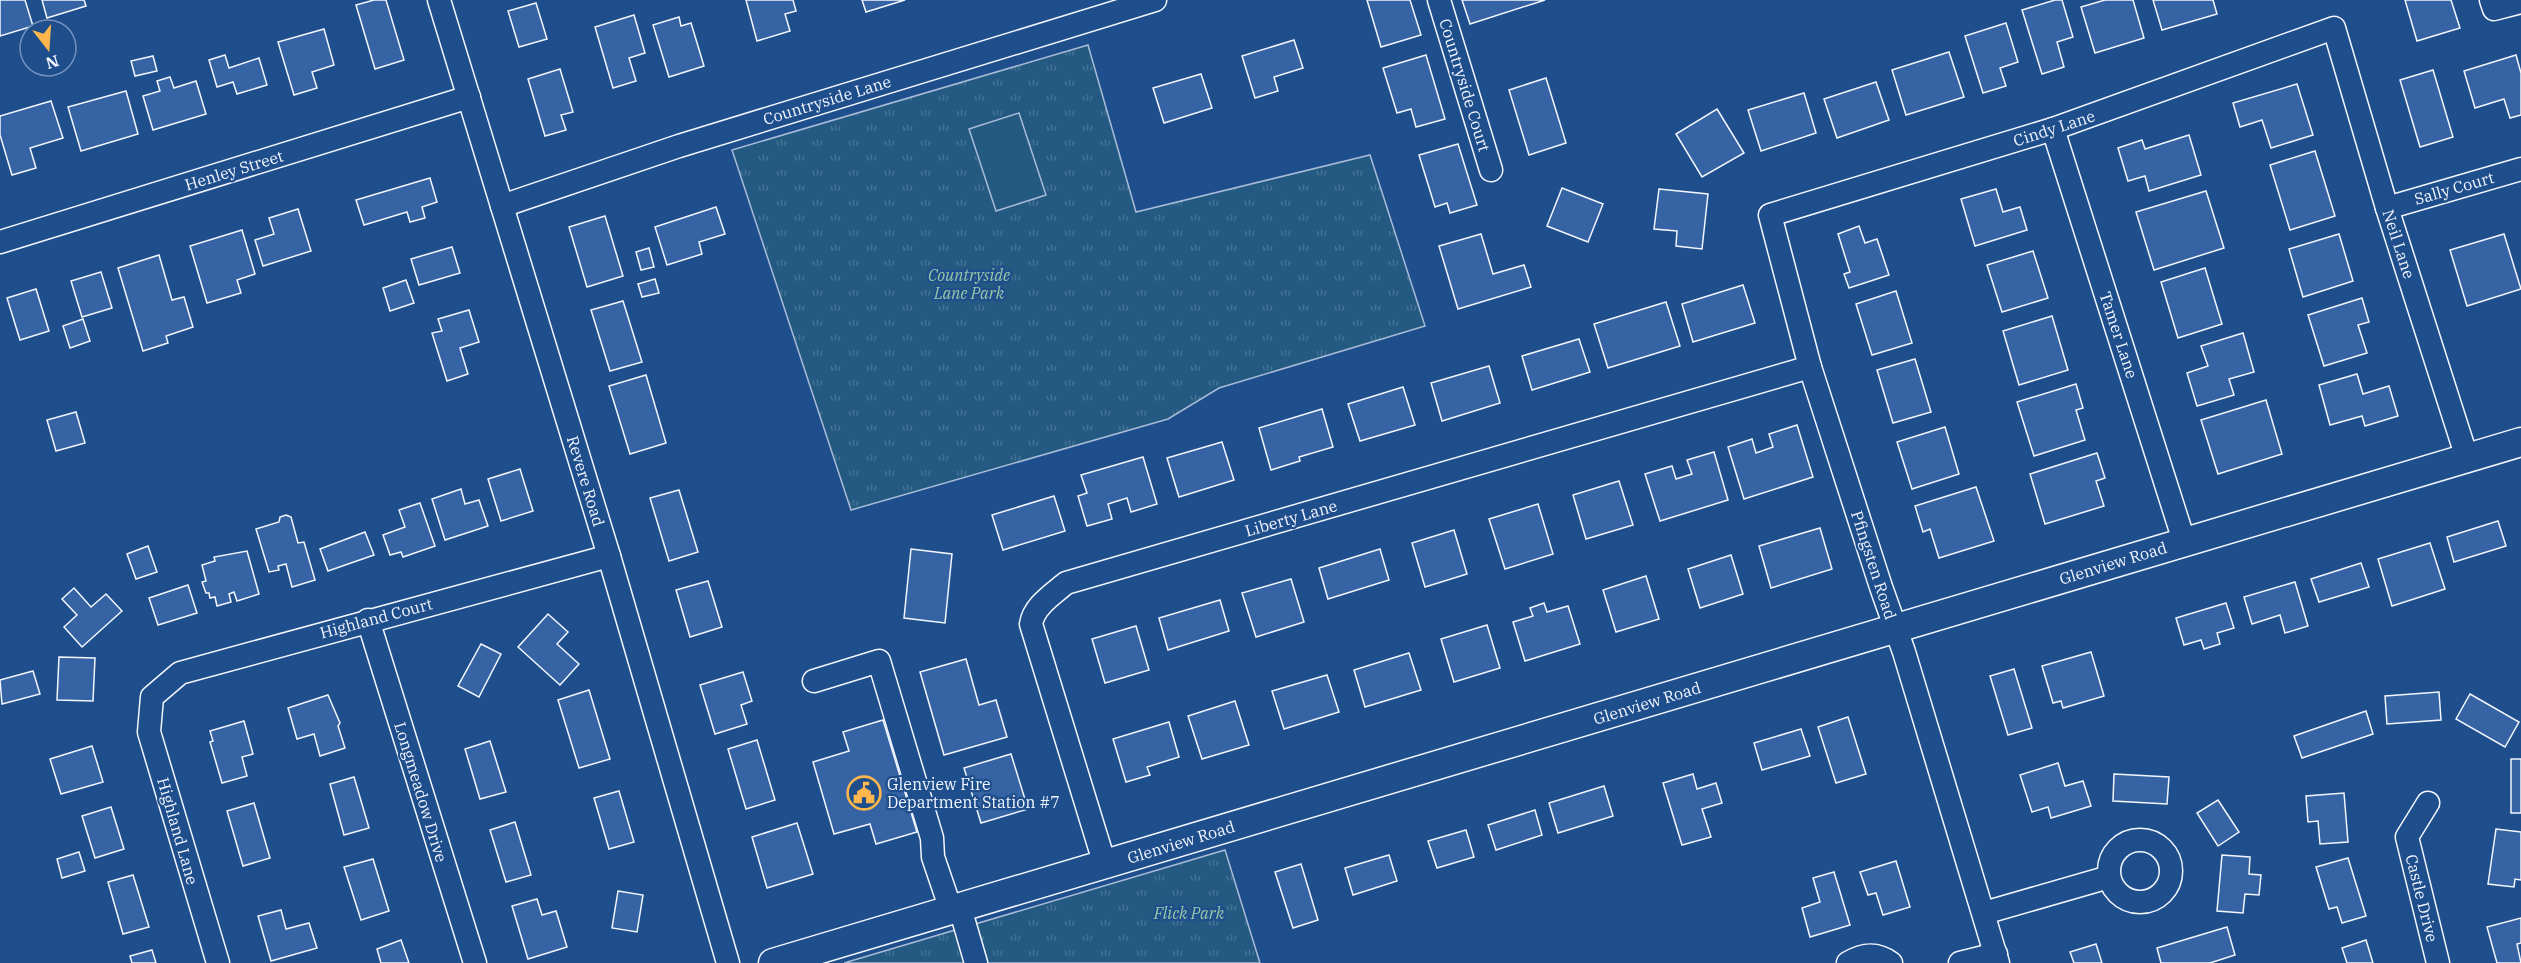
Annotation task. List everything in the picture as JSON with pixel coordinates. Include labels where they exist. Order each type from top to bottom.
[{"type":"main road","name":"Glenview Road","points":[[773,963],[2521,442]]},
{"type":"street","name":"Revere Road","points":[[439,0],[609,556],[728,963]]},
{"type":"street","name":"Countryside Lane","points":[[502,206],[679,146],[1155,0]]},
{"type":"street","name":"Countryside Court","points":[[1439,0],[1491,170]]},
{"type":"street","points":[[2491,0],[2494,9],[2521,2]]},
{"type":"street","name":"Cindy Lane","points":[[1770,215],[2054,129],[2334,28]]},
{"type":"street","name":"Neil Lane","points":[[2334,28],[2387,208],[2467,458]]},
{"type":"street","name":"Henley Street","points":[[0,242],[469,98]]},
{"type":"street","name":"Tamer Lane","points":[[2054,129],[2184,541]]},
{"type":"street","name":"Sally Court","points":[[2387,208],[2521,169]]},
{"type":"street","name":"Pfingsten Road","points":[[1770,215],[1810,367],[1895,628],[1997,958]]},
{"type":"street","name":"Liberty Lane","points":[[1105,864],[1032,624],[1033,615],[1045,600],[1066,583],[1810,367]]},
{"type":"street","name":"Highland Court","points":[[152,697],[180,673],[609,556]]},
{"type":"street","name":"Longmeadow Drive","points":[[368,620],[475,963]]},
{"type":"street","points":[[814,681],[879,661],[932,838],[933,857],[976,963]]},
{"type":"street","name":"Highland Lane","points":[[152,697],[149,732],[218,963]]},
{"type":"street","name":"Castle Drive","points":[[2428,803],[2407,837],[2438,963]]},
{"type":"street","points":[[1984,912],[2109,877]]},
{"type":"street","points":[[1848,963],[1868,955],[1879,956],[1891,963]]},
{"type":"street","points":[[1960,963],[1997,958]]},
{"type":"green space","name":"Countryside Lane Park","points":[[1088,45],[1136,212],[1370,155],[1425,326],[1219,388],[1168,419],[851,510],[732,150]]},
{"type":"green space","points":[[1019,113],[1046,195],[996,211],[969,129]]},
{"type":"green space","name":"Flick Park","points":[[1225,850],[1260,963],[844,963]]},
{"type":"building","points":[[0,0],[25,0],[31,18],[18,18],[18,31],[0,36]]},
{"type":"building","points":[[42,0],[84,0],[86,6],[47,18]]},
{"type":"building","points":[[374,0],[386,0],[404,60],[375,69],[356,5]]},
{"type":"building","points":[[746,0],[793,0],[796,11],[785,14],[790,31],[757,41]]},
{"type":"building","points":[[862,0],[905,0],[866,12]]},
{"type":"building","points":[[1367,0],[1410,0],[1421,35],[1381,47]]},
{"type":"building","points":[[1462,0],[1545,0],[1470,24]]},
{"type":"building","points":[[2062,0],[2073,37],[2057,42],[2064,67],[2042,74],[2022,10]]},
{"type":"building","points":[[2105,0],[2133,0],[2144,38],[2095,53],[2081,7]]},
{"type":"building","points":[[2153,0],[2213,0],[2217,14],[2162,30]]},
{"type":"building","points":[[2405,0],[2451,0],[2460,28],[2417,41]]},
{"type":"building","points":[[536,3],[547,39],[519,47],[508,11]]},
{"type":"building","points":[[634,15],[645,53],[629,58],[636,81],[613,88],[595,27]]},
{"type":"building","points":[[679,17],[681,26],[691,23],[704,66],[669,77],[653,25]]},
{"type":"building","points":[[2006,23],[2018,62],[2000,68],[2006,86],[1983,93],[1965,36]]},
{"type":"building","points":[[324,29],[334,65],[312,72],[317,88],[294,95],[278,42]]},
{"type":"building","points":[[1294,40],[1303,68],[1274,77],[1278,91],[1255,98],[1242,56]]},
{"type":"building","points":[[1949,52],[1964,97],[1906,115],[1892,70]]},
{"type":"building","points":[[225,55],[229,68],[259,58],[267,85],[237,94],[233,82],[217,87],[209,60]]},
{"type":"building","points":[[1426,55],[1445,119],[1416,127],[1411,109],[1397,113],[1383,68]]},
{"type":"building","points":[[2516,55],[2521,73],[2521,115],[2510,118],[2504,99],[2475,108],[2464,71]]},
{"type":"building","points":[[153,56],[157,71],[135,76],[131,61]]},
{"type":"building","points":[[560,69],[573,112],[561,115],[566,130],[545,136],[528,79]]},
{"type":"building","points":[[2433,70],[2453,137],[2420,147],[2400,80]]},
{"type":"building","points":[[1201,74],[1212,108],[1164,123],[1153,88]]},
{"type":"building","points":[[170,77],[174,88],[196,81],[206,114],[153,130],[143,96],[160,91],[157,81]]},
{"type":"building","points":[[1546,78],[1566,143],[1529,155],[1509,90]]},
{"type":"building","points":[[1876,82],[1889,120],[1837,138],[1824,99]]},
{"type":"building","points":[[2297,84],[2313,135],[2271,148],[2262,120],[2240,127],[2233,103]]},
{"type":"building","points":[[126,91],[138,134],[81,151],[68,107]]},
{"type":"building","points":[[1804,93],[1816,133],[1761,151],[1748,110]]},
{"type":"building","points":[[51,101],[63,138],[30,148],[36,168],[12,175],[0,135],[0,116]]},
{"type":"building","points":[[1717,109],[1744,153],[1702,177],[1676,134]]},
{"type":"building","points":[[2189,135],[2201,175],[2149,191],[2145,176],[2128,181],[2118,148],[2142,140],[2145,149]]},
{"type":"building","points":[[1458,144],[1477,205],[1450,213],[1447,203],[1435,207],[1419,155]]},
{"type":"building","points":[[2315,151],[2335,216],[2290,230],[2270,165]]},
{"type":"building","points":[[430,178],[437,202],[422,207],[425,218],[410,222],[407,212],[364,225],[356,200]]},
{"type":"building","points":[[1562,188],[1603,204],[1588,242],[1547,226]]},
{"type":"building","points":[[1659,189],[1708,194],[1702,249],[1676,246],[1677,231],[1654,229]]},
{"type":"building","points":[[1996,189],[2003,212],[2020,207],[2027,230],[1975,246],[1961,199]]},
{"type":"building","points":[[2206,191],[2224,248],[2154,270],[2136,212]]},
{"type":"building","points":[[716,207],[725,234],[699,242],[702,254],[667,265],[655,227]]},
{"type":"building","points":[[298,209],[311,251],[263,266],[255,240],[274,234],[269,218]]},
{"type":"building","points":[[605,216],[623,276],[587,287],[569,227]]},
{"type":"building","points":[[1859,226],[1865,243],[1877,239],[1889,275],[1849,288],[1844,274],[1850,272],[1838,234]]},
{"type":"building","points":[[242,230],[255,274],[237,280],[241,293],[207,303],[190,246]]},
{"type":"building","points":[[1481,234],[1493,274],[1524,265],[1531,287],[1458,309],[1439,246]]},
{"type":"building","points":[[2339,234],[2353,281],[2303,297],[2289,249]]},
{"type":"building","points":[[2504,234],[2521,289],[2467,306],[2450,250]]},
{"type":"building","points":[[452,247],[460,273],[419,285],[411,259]]},
{"type":"building","points":[[649,248],[654,267],[641,270],[636,252]]},
{"type":"building","points":[[2033,251],[2048,298],[2002,312],[1987,265]]},
{"type":"building","points":[[159,255],[172,300],[184,297],[193,327],[166,336],[168,343],[143,351],[118,268]]},
{"type":"building","points":[[2205,268],[2222,324],[2178,338],[2161,282]]},
{"type":"building","points":[[101,272],[112,308],[82,317],[71,281]]},
{"type":"building","points":[[655,279],[659,293],[642,297],[638,284]]},
{"type":"building","points":[[406,280],[414,303],[390,311],[383,288]]},
{"type":"building","points":[[1743,285],[1755,323],[1693,342],[1682,304]]},
{"type":"building","points":[[36,289],[49,331],[20,340],[7,298]]},
{"type":"building","points":[[1896,291],[1912,343],[1872,355],[1856,304]]},
{"type":"building","points":[[2362,298],[2369,322],[2358,325],[2367,353],[2324,366],[2308,315]]},
{"type":"building","points":[[623,301],[642,362],[610,371],[591,310]]},
{"type":"building","points":[[1666,302],[1680,346],[1608,368],[1594,324]]},
{"type":"building","points":[[469,310],[479,342],[460,348],[468,374],[447,381],[432,333],[442,331],[438,319]]},
{"type":"building","points":[[2052,316],[2068,370],[2019,385],[2003,331]]},
{"type":"building","points":[[83,319],[90,341],[70,348],[63,326]]},
{"type":"building","points":[[2243,333],[2254,372],[2229,379],[2234,395],[2197,406],[2187,373],[2208,366],[2201,346]]},
{"type":"building","points":[[1579,339],[1590,372],[1532,390],[1522,356]]},
{"type":"building","points":[[1915,359],[1931,412],[1893,423],[1877,370]]},
{"type":"building","points":[[1489,366],[1500,403],[1442,421],[1431,383]]},
{"type":"building","points":[[2357,374],[2363,394],[2389,386],[2398,416],[2365,426],[2362,416],[2330,425],[2319,385]]},
{"type":"building","points":[[646,375],[666,443],[630,454],[609,386]]},
{"type":"building","points":[[2076,384],[2083,408],[2076,410],[2085,440],[2034,456],[2017,402]]},
{"type":"building","points":[[1403,387],[1415,425],[1360,441],[1348,404]]},
{"type":"building","points":[[2266,400],[2282,454],[2218,474],[2201,420]]},
{"type":"building","points":[[1322,409],[1333,447],[1299,457],[1300,461],[1271,470],[1259,428]]},
{"type":"building","points":[[76,412],[85,443],[56,451],[47,420]]},
{"type":"building","points":[[1797,425],[1813,477],[1744,499],[1728,447],[1752,439],[1756,453],[1773,447],[1769,434]]},
{"type":"building","points":[[1945,427],[1959,474],[1912,489],[1897,442]]},
{"type":"building","points":[[1222,442],[1234,480],[1179,497],[1167,458]]},
{"type":"building","points":[[1714,452],[1728,500],[1660,521],[1645,474],[1672,466],[1676,479],[1692,474],[1687,460]]},
{"type":"building","points":[[2097,453],[2105,478],[2096,481],[2104,506],[2045,524],[2030,474]]},
{"type":"building","points":[[1143,457],[1157,504],[1131,512],[1127,498],[1108,504],[1112,519],[1087,526],[1078,496],[1087,493],[1081,475]]},
{"type":"building","points":[[520,469],[533,511],[501,521],[488,479]]},
{"type":"building","points":[[1619,481],[1633,525],[1586,539],[1573,495]]},
{"type":"building","points":[[1976,487],[1994,541],[1939,558],[1930,529],[1923,532],[1915,506]]},
{"type":"building","points":[[461,489],[465,504],[479,500],[488,526],[445,540],[432,499]]},
{"type":"building","points":[[679,490],[698,552],[669,561],[650,498]]},
{"type":"building","points":[[1054,496],[1065,531],[1003,550],[992,515]]},
{"type":"building","points":[[420,503],[435,546],[403,557],[401,552],[390,555],[383,535],[405,527],[399,510]]},
{"type":"building","points":[[1538,504],[1553,554],[1505,569],[1489,519]]},
{"type":"building","points":[[286,515],[291,517],[298,543],[304,542],[315,580],[292,587],[286,564],[278,566],[279,570],[269,572],[256,529],[279,522],[280,517]]},
{"type":"building","points":[[2498,521],[2506,546],[2454,562],[2447,537]]},
{"type":"building","points":[[1820,528],[1832,569],[1771,588],[1759,546]]},
{"type":"building","points":[[1454,530],[1467,574],[1425,587],[1412,543]]},
{"type":"building","points":[[365,532],[374,555],[328,571],[320,549]]},
{"type":"building","points":[[2430,543],[2445,589],[2392,606],[2378,559]]},
{"type":"building","points":[[148,546],[157,572],[136,579],[127,554]]},
{"type":"building","points":[[911,549],[952,554],[945,623],[904,618]]},
{"type":"building","points":[[1380,549],[1389,580],[1328,599],[1319,568]]},
{"type":"building","points":[[247,551],[259,594],[237,601],[234,592],[229,594],[231,602],[217,606],[215,597],[210,598],[209,593],[206,593],[202,582],[206,581],[202,565],[215,561],[214,557]]},
{"type":"building","points":[[1731,555],[1743,594],[1700,608],[1688,569]]},
{"type":"building","points":[[2361,563],[2369,587],[2319,602],[2311,579]]},
{"type":"building","points":[[1646,576],[1659,619],[1616,632],[1603,590]]},
{"type":"building","points":[[1291,579],[1304,622],[1256,637],[1242,593]]},
{"type":"building","points":[[708,581],[722,627],[690,637],[676,590]]},
{"type":"building","points":[[2295,582],[2308,626],[2285,633],[2280,615],[2252,624],[2244,597]]},
{"type":"building","points":[[188,585],[197,613],[158,625],[149,598]]},
{"type":"building","points":[[74,588],[91,607],[106,594],[122,611],[82,647],[64,627],[77,615],[62,599]]},
{"type":"building","points":[[1220,600],[1229,631],[1168,650],[1159,618]]},
{"type":"building","points":[[1544,603],[1547,612],[1568,606],[1580,644],[1525,661],[1513,622],[1533,616],[1530,608]]},
{"type":"building","points":[[2226,603],[2234,628],[2217,633],[2220,644],[2204,649],[2201,640],[2184,645],[2176,618]]},
{"type":"building","points":[[548,614],[568,632],[557,644],[579,664],[560,685],[518,647]]},
{"type":"building","points":[[1487,625],[1500,668],[1454,682],[1441,639]]},
{"type":"building","points":[[1136,626],[1149,670],[1105,683],[1092,639]]},
{"type":"building","points":[[481,644],[501,654],[479,697],[458,686]]},
{"type":"building","points":[[2091,652],[2104,696],[2063,708],[2061,701],[2053,703],[2042,666]]},
{"type":"building","points":[[1409,653],[1421,690],[1365,707],[1354,670]]},
{"type":"building","points":[[59,657],[95,658],[93,701],[57,700]]},
{"type":"building","points":[[966,659],[979,705],[996,700],[1007,737],[944,755],[920,672]]},
{"type":"building","points":[[2014,669],[2032,728],[2008,735],[1990,676]]},
{"type":"building","points":[[33,671],[40,694],[2,704],[0,680]]},
{"type":"building","points":[[743,672],[752,701],[741,705],[747,724],[715,734],[700,685]]},
{"type":"building","points":[[1327,675],[1339,712],[1284,729],[1272,691]]},
{"type":"building","points":[[589,690],[610,759],[579,768],[558,700]]},
{"type":"building","points":[[2439,692],[2441,720],[2387,724],[2385,696]]},
{"type":"building","points":[[2470,694],[2519,722],[2505,747],[2456,719]]},
{"type":"building","points":[[328,695],[340,723],[338,726],[345,748],[320,756],[314,734],[297,739],[288,708]]},
{"type":"building","points":[[1235,701],[1249,745],[1202,759],[1188,716]]},
{"type":"building","points":[[2366,711],[2373,734],[2302,758],[2294,736]]},
{"type":"building","points":[[1848,717],[1866,774],[1836,783],[1818,727]]},
{"type":"building","name":"Glenview Fire Department Station #7","points":[[883,720],[917,832],[876,844],[870,824],[834,834],[813,762],[849,751],[843,732]]},
{"type":"building","points":[[244,721],[253,754],[242,757],[247,776],[222,783],[210,742],[213,741],[210,731]]},
{"type":"building","points":[[1169,722],[1179,757],[1147,767],[1150,775],[1126,782],[1113,739]]},
{"type":"building","points":[[1801,729],[1810,756],[1762,770],[1754,743]]},
{"type":"building","points":[[757,740],[775,800],[746,809],[728,749]]},
{"type":"building","points":[[490,741],[506,792],[480,799],[465,749]]},
{"type":"building","points":[[92,746],[103,782],[61,794],[50,759]]},
{"type":"building","points":[[1011,754],[1028,809],[981,823],[964,768]]},
{"type":"building","points":[[2511,759],[2521,759],[2521,813],[2511,813]]},
{"type":"building","points":[[2058,763],[2065,786],[2083,781],[2091,806],[2051,818],[2048,807],[2032,812],[2020,775]]},
{"type":"building","points":[[1693,774],[1697,789],[1716,783],[1722,803],[1702,809],[1711,837],[1682,845],[1663,783]]},
{"type":"building","points":[[2114,774],[2169,777],[2167,804],[2113,801]]},
{"type":"building","points":[[354,777],[369,828],[344,835],[330,784]]},
{"type":"building","points":[[1604,786],[1613,816],[1558,833],[1549,803]]},
{"type":"building","points":[[619,791],[634,842],[609,849],[594,798]]},
{"type":"building","points":[[2344,793],[2348,842],[2320,844],[2318,821],[2308,822],[2306,796]]},
{"type":"building","points":[[2218,800],[2239,832],[2218,846],[2197,813]]},
{"type":"building","points":[[254,803],[270,858],[243,866],[227,811]]},
{"type":"building","points":[[111,807],[124,849],[95,858],[82,816]]},
{"type":"building","points":[[1535,810],[1542,835],[1496,850],[1488,825]]},
{"type":"building","points":[[515,822],[531,875],[506,882],[490,830]]},
{"type":"building","points":[[797,823],[813,874],[767,888],[752,837]]},
{"type":"building","points":[[2496,829],[2521,832],[2521,880],[2515,879],[2514,887],[2488,884]]},
{"type":"building","points":[[1466,830],[1474,857],[1437,868],[1428,841]]},
{"type":"building","points":[[79,852],[85,871],[62,878],[57,859]]},
{"type":"building","points":[[1389,855],[1397,881],[1353,895],[1345,868]]},
{"type":"building","points":[[2222,855],[2250,857],[2249,874],[2261,875],[2259,895],[2245,894],[2243,913],[2217,911]]},
{"type":"building","points":[[2348,858],[2366,916],[2342,923],[2337,907],[2329,909],[2316,867]]},
{"type":"building","points":[[373,859],[389,911],[361,920],[344,867]]},
{"type":"building","points":[[1896,861],[1910,907],[1883,915],[1876,893],[1868,895],[1860,872]]},
{"type":"building","points":[[1301,864],[1318,920],[1293,928],[1275,872]]},
{"type":"building","points":[[1834,872],[1850,925],[1810,937],[1802,908],[1820,902],[1813,878]]},
{"type":"building","points":[[133,875],[149,927],[123,934],[108,882]]},
{"type":"building","points":[[618,891],[643,895],[637,932],[612,928]]},
{"type":"building","points":[[537,899],[542,915],[556,911],[567,947],[528,959],[512,906]]},
{"type":"building","points":[[281,910],[286,929],[309,923],[317,948],[271,961],[258,916]]},
{"type":"building","points":[[2521,918],[2521,943],[2517,944],[2521,963],[2497,963],[2487,927]]},
{"type":"building","points":[[2227,927],[2235,955],[2210,963],[2161,963],[2157,948]]},
{"type":"building","points":[[401,940],[409,963],[381,963],[377,949]]},
{"type":"building","points":[[2366,940],[2373,963],[2347,963],[2342,948]]},
{"type":"building","points":[[2096,944],[2102,963],[2074,963],[2070,952]]},
{"type":"building","points":[[152,950],[156,963],[132,963],[130,956]]},
{"type":"place","name":"Glenview Fire Department Station #7","points":[[864,793]]}]
